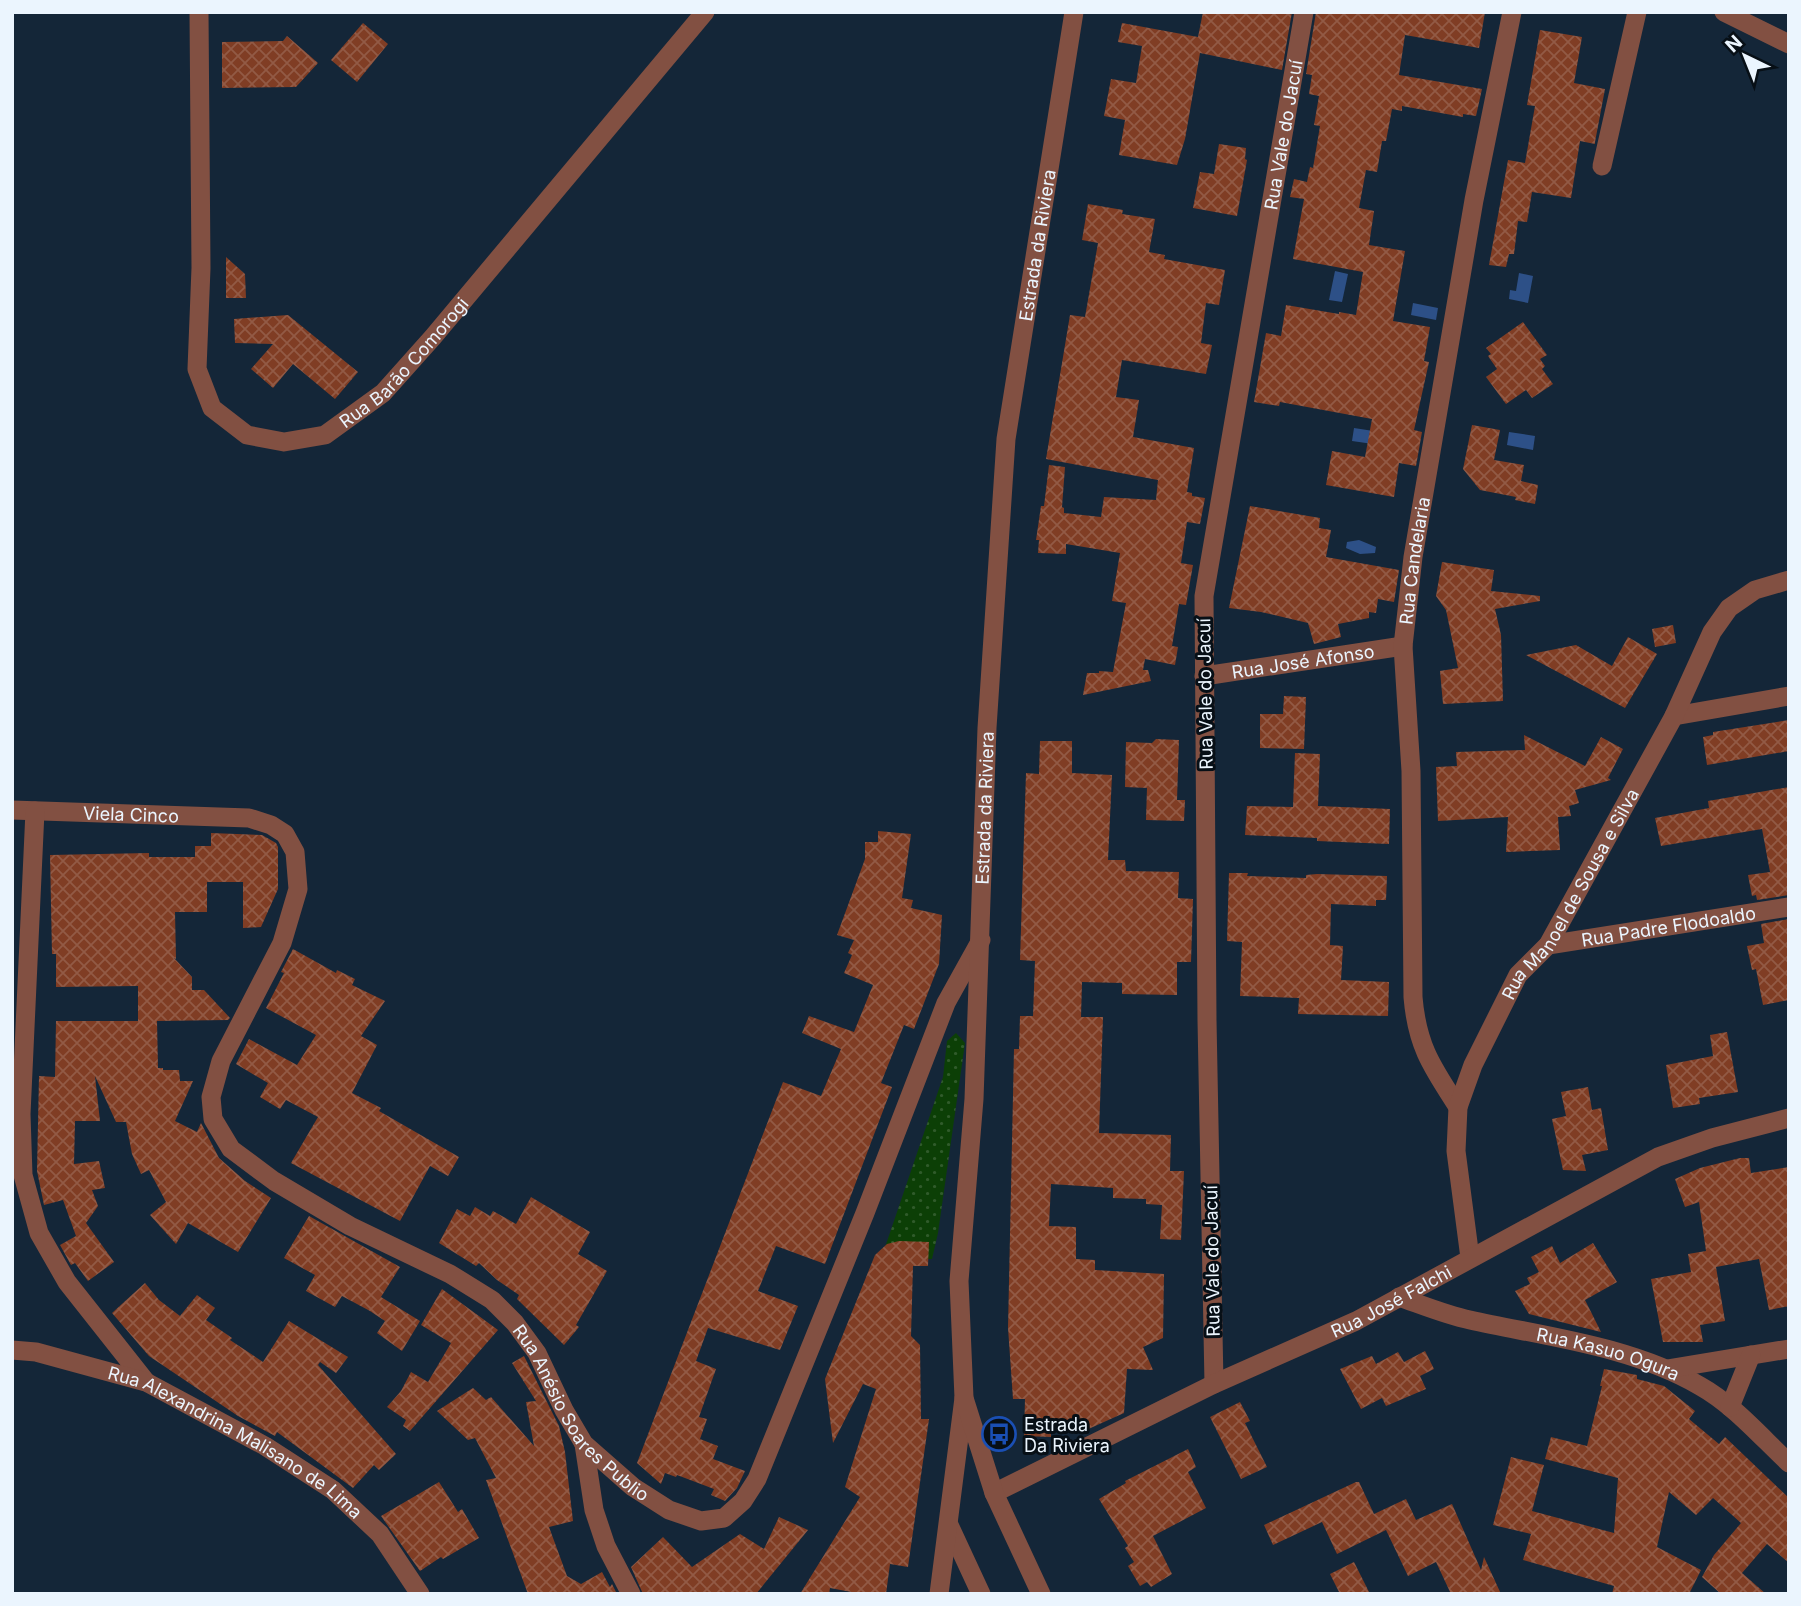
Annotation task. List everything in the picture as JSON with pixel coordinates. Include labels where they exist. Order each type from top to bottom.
[{"type":"street","name":"Rua Barão Comorogi","points":[[199,12],[201,268],[197,369],[212,408],[247,435],[284,442],[326,435],[383,393],[705,12]]},
{"type":"street","name":"Estrada da Riviera","points":[[1041,1594],[994,1493],[964,1398],[959,1281],[974,1099],[988,714],[1006,439],[1074,12]]},
{"type":"street","name":"Rua Vale do Jacuí","points":[[1214,1384],[1207,1034],[1204,596],[1304,12]]},
{"type":"street","name":"Rua Candelaria","points":[[1458,1107],[1428,1062],[1416,1024],[1413,996],[1411,771],[1403,646],[1413,557],[1474,200],[1512,12]]},
{"type":"street","points":[[1602,166],[1637,12]]},
{"type":"street","points":[[1724,12],[1789,44]]},
{"type":"street","name":"Rua Manoel de Sousa e Silva","points":[[1470,1258],[1456,1152],[1458,1107],[1473,1065],[1518,975],[1548,945],[1674,716],[1712,632],[1729,608],[1755,590],[1789,580]]},
{"type":"street","name":"Rua José Afonso","points":[[1204,676],[1403,646]]},
{"type":"street","points":[[1674,716],[1789,696]]},
{"type":"street","name":"Viela Cinco","points":[[12,810],[249,818]]},
{"type":"street","points":[[35,811],[21,1114],[23,1175],[39,1233],[67,1282],[146,1382]]},
{"type":"street","name":"Rua Anésio Soares Publio","points":[[249,818],[271,825],[285,834],[295,852],[298,889],[282,943],[221,1061],[211,1097],[213,1119],[231,1149],[275,1181],[350,1226],[450,1274],[492,1300],[515,1323],[537,1353],[564,1410],[584,1444],[633,1487],[668,1510],[701,1521],[724,1517],[743,1501],[757,1479],[866,1213],[946,1003],[981,940]]},
{"type":"street","name":"Rua Padre Flodoaldo","points":[[1548,945],[1789,906]]},
{"type":"street","name":"Rua José Falchi","points":[[994,1493],[1214,1384],[1356,1321],[1658,1157],[1712,1138],[1789,1118]]},
{"type":"street","name":"Rua Kasuo Ogura","points":[[1399,1297],[1466,1319],[1604,1348],[1667,1368],[1703,1387],[1730,1407],[1789,1463]]},
{"type":"street","points":[[1667,1368],[1789,1349]]},
{"type":"street","name":"Rua Alexandrina Malisano de Lima","points":[[12,1350],[36,1352],[146,1382],[265,1446],[333,1490],[380,1534],[420,1594]]},
{"type":"street","points":[[1730,1407],[1751,1355]]},
{"type":"street","points":[[939,1594],[964,1398]]},
{"type":"street","points":[[584,1444],[594,1510],[606,1546],[631,1594]]},
{"type":"street","points":[[949,1525],[981,1594]]},
{"type":"green space","points":[[956,1033],[965,1043],[932,1259],[881,1259],[943,1077],[947,1041]]},
{"type":"water","points":[[1335,271],[1348,274],[1342,302],[1329,300]]},
{"type":"water","points":[[1519,273],[1533,276],[1528,303],[1509,299],[1510,290],[1516,291]]},
{"type":"water","points":[[1413,303],[1438,308],[1436,320],[1411,315]]},
{"type":"water","points":[[1354,428],[1380,432],[1373,444],[1352,441]]},
{"type":"water","points":[[1509,432],[1535,436],[1533,450],[1507,445]]},
{"type":"water","points":[[1359,540],[1376,547],[1375,553],[1360,554],[1346,548],[1347,542]]},
{"type":"building","points":[[1203,12],[1292,12],[1282,70],[1200,53],[1185,139],[1177,165],[1119,155],[1125,120],[1104,116],[1111,79],[1136,83],[1142,46],[1118,42],[1122,23],[1198,37]]},
{"type":"building","points":[[1316,12],[1485,12],[1479,48],[1405,35],[1399,75],[1482,89],[1476,116],[1463,114],[1463,117],[1402,106],[1402,111],[1392,109],[1386,141],[1382,141],[1377,172],[1366,170],[1359,208],[1374,211],[1369,245],[1405,251],[1393,321],[1430,327],[1424,361],[1429,362],[1414,430],[1422,432],[1416,466],[1399,463],[1394,497],[1326,485],[1332,451],[1365,457],[1372,419],[1280,402],[1279,406],[1254,402],[1266,333],[1281,336],[1286,305],[1356,315],[1363,272],[1293,259],[1304,199],[1290,197],[1294,179],[1307,182],[1310,167],[1313,168],[1320,126],[1314,125],[1319,96],[1309,94],[1312,75],[1306,74]]},
{"type":"building","points":[[363,23],[388,44],[357,82],[331,60]]},
{"type":"building","points":[[1540,30],[1582,37],[1574,83],[1605,89],[1595,144],[1580,141],[1571,198],[1532,192],[1527,222],[1518,221],[1514,254],[1509,254],[1506,267],[1489,265],[1508,160],[1525,163],[1535,106],[1527,105]]},
{"type":"building","points":[[287,36],[318,63],[296,87],[222,88],[222,42],[283,41]]},
{"type":"building","points":[[1219,144],[1246,148],[1247,160],[1237,216],[1193,208],[1200,172],[1214,174]]},
{"type":"building","points":[[1088,204],[1123,210],[1122,214],[1155,219],[1149,252],[1165,255],[1164,259],[1225,270],[1219,305],[1206,303],[1201,343],[1212,345],[1206,374],[1122,360],[1116,397],[1139,400],[1133,437],[1194,448],[1187,492],[1192,493],[1192,496],[1205,498],[1200,524],[1187,522],[1181,563],[1193,565],[1186,605],[1179,604],[1172,646],[1178,647],[1175,665],[1145,659],[1143,670],[1148,670],[1151,681],[1083,695],[1087,673],[1113,672],[1126,603],[1112,601],[1120,553],[1066,544],[1066,554],[1038,553],[1039,540],[1036,540],[1049,465],[1065,467],[1062,507],[1064,513],[1101,517],[1104,497],[1156,500],[1158,480],[1046,459],[1070,315],[1085,317],[1098,243],[1082,240]]},
{"type":"building","points":[[226,257],[245,274],[246,298],[226,298]]},
{"type":"building","points":[[288,315],[358,372],[335,399],[293,364],[273,388],[251,369],[273,344],[235,343],[234,319]]},
{"type":"building","points":[[1523,322],[1547,355],[1540,359],[1545,366],[1542,369],[1553,384],[1532,398],[1526,390],[1506,404],[1486,377],[1497,369],[1486,348]]},
{"type":"building","points":[[1472,425],[1500,430],[1494,460],[1524,465],[1521,481],[1538,485],[1535,504],[1480,490],[1463,469]]},
{"type":"building","points":[[1250,506],[1320,518],[1319,528],[1331,530],[1326,557],[1399,570],[1394,602],[1378,599],[1376,613],[1369,612],[1369,618],[1338,624],[1341,637],[1314,644],[1308,623],[1229,608]]},
{"type":"building","points":[[1442,562],[1494,570],[1491,591],[1540,596],[1540,601],[1495,609],[1501,635],[1503,701],[1443,704],[1440,671],[1458,668],[1446,610],[1436,596]]},
{"type":"building","points":[[1673,625],[1676,643],[1655,647],[1652,629]]},
{"type":"building","points":[[1628,637],[1657,654],[1625,708],[1526,655],[1576,645],[1612,666]]},
{"type":"building","points":[[1284,696],[1306,697],[1304,749],[1260,748],[1260,714],[1283,714]]},
{"type":"building","points":[[1789,720],[1789,751],[1707,765],[1703,737],[1713,735],[1713,732]]},
{"type":"building","points":[[1524,735],[1585,766],[1601,737],[1623,749],[1608,778],[1611,780],[1575,790],[1579,803],[1569,806],[1571,816],[1558,817],[1560,850],[1506,852],[1508,817],[1438,821],[1436,767],[1457,766],[1456,752],[1525,750]]},
{"type":"building","points":[[1156,739],[1179,740],[1177,800],[1185,800],[1184,821],[1146,820],[1147,788],[1125,787],[1126,742],[1152,743]]},
{"type":"building","points":[[1040,741],[1072,741],[1072,773],[1112,775],[1108,860],[1125,860],[1126,871],[1179,872],[1178,898],[1193,899],[1191,962],[1177,962],[1177,995],[1122,994],[1122,983],[1082,982],[1081,1017],[1103,1017],[1099,1133],[1171,1135],[1170,1171],[1184,1171],[1181,1240],[1160,1239],[1162,1205],[1146,1204],[1146,1199],[1113,1198],[1113,1188],[1051,1184],[1049,1226],[1076,1227],[1076,1259],[1095,1260],[1095,1270],[1164,1274],[1163,1338],[1143,1347],[1153,1370],[1127,1369],[1124,1413],[1084,1431],[1051,1430],[1051,1437],[1024,1436],[1025,1399],[1013,1399],[1008,1328],[1014,1049],[1019,1049],[1020,1016],[1033,1016],[1035,961],[1020,960],[1026,773],[1039,774]]},
{"type":"building","points":[[1295,753],[1320,754],[1318,806],[1390,809],[1389,844],[1245,835],[1247,806],[1293,807]]},
{"type":"building","points":[[1789,787],[1789,895],[1757,900],[1756,895],[1752,896],[1748,875],[1770,872],[1762,829],[1661,846],[1655,818],[1709,808],[1708,801]]},
{"type":"building","points":[[878,831],[911,834],[902,898],[913,900],[911,908],[942,915],[939,964],[914,1029],[904,1025],[881,1083],[892,1087],[825,1264],[776,1246],[758,1291],[798,1306],[780,1350],[708,1328],[696,1361],[716,1369],[699,1417],[707,1419],[700,1439],[718,1446],[713,1459],[745,1471],[737,1488],[725,1501],[711,1495],[714,1489],[677,1475],[676,1477],[665,1473],[661,1484],[637,1463],[783,1082],[821,1096],[841,1049],[802,1033],[809,1016],[854,1032],[873,985],[844,973],[852,955],[848,953],[854,940],[837,935],[865,859],[865,842],[878,842]]},
{"type":"building","points":[[211,833],[262,835],[276,843],[278,889],[261,927],[243,928],[243,882],[207,882],[207,912],[175,912],[176,959],[174,958],[192,977],[192,990],[204,990],[230,1018],[157,1021],[158,1068],[179,1070],[180,1081],[193,1081],[175,1121],[197,1132],[201,1123],[219,1158],[245,1181],[271,1198],[238,1252],[188,1223],[176,1244],[150,1215],[166,1202],[149,1170],[141,1174],[132,1154],[126,1122],[116,1122],[95,1076],[100,1121],[75,1121],[74,1164],[99,1161],[105,1188],[92,1190],[98,1206],[86,1223],[114,1262],[88,1281],[75,1263],[71,1265],[60,1245],[76,1236],[63,1200],[44,1205],[37,1171],[39,1076],[55,1077],[56,1021],[138,1021],[138,986],[56,987],[56,954],[52,954],[50,855],[149,853],[149,857],[195,857],[195,846],[211,846]]},
{"type":"building","points":[[1229,873],[1306,878],[1306,875],[1317,874],[1387,876],[1386,900],[1376,900],[1376,906],[1331,904],[1330,945],[1343,946],[1341,980],[1389,982],[1388,1016],[1298,1014],[1299,998],[1240,996],[1242,942],[1227,941]]},
{"type":"building","points":[[1789,919],[1789,1000],[1763,1005],[1756,969],[1752,970],[1747,946],[1764,943],[1761,924]]},
{"type":"building","points":[[293,949],[336,973],[337,970],[355,979],[352,985],[385,1001],[361,1036],[377,1045],[352,1093],[459,1157],[448,1176],[430,1166],[400,1221],[291,1163],[318,1117],[286,1100],[280,1109],[260,1097],[268,1083],[236,1064],[249,1039],[297,1065],[316,1035],[266,1008]]},
{"type":"building","points":[[1727,1032],[1738,1092],[1699,1098],[1700,1104],[1673,1108],[1666,1065],[1713,1056],[1710,1035]]},
{"type":"building","points":[[1588,1087],[1592,1110],[1601,1108],[1608,1150],[1582,1155],[1586,1171],[1563,1170],[1552,1119],[1566,1116],[1561,1092]]},
{"type":"building","points":[[1749,1158],[1751,1173],[1789,1167],[1789,1306],[1769,1310],[1759,1259],[1716,1267],[1725,1321],[1700,1325],[1703,1342],[1663,1342],[1651,1279],[1691,1272],[1688,1254],[1706,1251],[1699,1202],[1685,1207],[1675,1179],[1700,1168]]},
{"type":"building","points":[[531,1197],[590,1232],[578,1254],[607,1271],[576,1325],[579,1327],[564,1345],[517,1299],[519,1295],[479,1263],[476,1266],[439,1243],[457,1209],[470,1216],[475,1207],[490,1216],[493,1211],[516,1224]]},
{"type":"building","points":[[309,1216],[400,1267],[381,1297],[420,1321],[402,1351],[377,1333],[385,1321],[370,1311],[342,1296],[335,1307],[306,1291],[315,1275],[284,1258]]},
{"type":"building","points":[[899,1241],[929,1242],[928,1266],[913,1266],[911,1336],[920,1345],[921,1419],[929,1419],[908,1567],[890,1564],[886,1594],[862,1594],[830,1588],[829,1594],[800,1594],[860,1497],[845,1487],[876,1389],[863,1384],[833,1443],[825,1379],[875,1255],[887,1244]]},
{"type":"building","points":[[1593,1243],[1617,1282],[1585,1300],[1601,1332],[1529,1314],[1515,1291],[1530,1284],[1527,1278],[1539,1272],[1531,1257],[1552,1246],[1560,1263]]},
{"type":"building","points":[[145,1283],[159,1300],[180,1316],[197,1295],[215,1308],[206,1320],[263,1362],[289,1321],[348,1357],[336,1373],[320,1362],[318,1365],[396,1454],[379,1470],[374,1465],[353,1488],[277,1432],[275,1436],[238,1416],[149,1356],[112,1313]]},
{"type":"building","points":[[442,1289],[498,1330],[410,1431],[403,1426],[406,1420],[387,1407],[401,1391],[411,1372],[428,1382],[451,1343],[421,1325]]},
{"type":"building","points":[[1425,1351],[1434,1369],[1420,1376],[1426,1389],[1386,1406],[1382,1398],[1361,1409],[1340,1369],[1372,1356],[1376,1364],[1398,1352],[1404,1362]]},
{"type":"building","points":[[524,1356],[559,1426],[565,1452],[573,1521],[549,1527],[567,1576],[581,1584],[602,1572],[617,1594],[528,1594],[486,1480],[496,1478],[475,1438],[468,1440],[437,1411],[473,1388],[486,1400],[491,1397],[534,1446],[526,1402],[536,1401],[512,1363]]},
{"type":"building","points":[[1604,1369],[1637,1375],[1637,1379],[1664,1386],[1695,1411],[1689,1419],[1719,1444],[1725,1437],[1789,1498],[1789,1563],[1767,1544],[1742,1573],[1766,1594],[1721,1594],[1702,1577],[1714,1555],[1741,1523],[1713,1498],[1696,1515],[1669,1492],[1657,1547],[1701,1570],[1689,1594],[1612,1594],[1614,1586],[1523,1560],[1531,1534],[1493,1525],[1511,1457],[1544,1465],[1532,1511],[1614,1533],[1618,1478],[1545,1459],[1551,1437],[1587,1446]]},
{"type":"building","points":[[1240,1402],[1250,1421],[1245,1423],[1267,1467],[1241,1479],[1210,1417]]},
{"type":"building","points":[[1188,1449],[1196,1467],[1188,1472],[1206,1508],[1153,1536],[1172,1574],[1151,1587],[1147,1582],[1140,1586],[1128,1566],[1134,1562],[1125,1548],[1128,1546],[1099,1499],[1126,1483],[1125,1481]]},
{"type":"building","points":[[439,1482],[458,1512],[462,1509],[479,1538],[420,1571],[381,1516]]},
{"type":"building","points":[[1359,1482],[1374,1514],[1406,1499],[1416,1520],[1452,1504],[1481,1570],[1484,1557],[1501,1594],[1451,1594],[1436,1562],[1408,1576],[1386,1530],[1337,1554],[1322,1522],[1273,1545],[1264,1525]]},
{"type":"building","points":[[779,1517],[808,1530],[756,1594],[643,1594],[631,1567],[663,1537],[692,1567],[740,1534],[764,1549]]},
{"type":"building","points":[[1354,1562],[1370,1594],[1340,1594],[1330,1574]]},
{"type":"place","name":"Estrada Da Riviera","points":[[999,1434]]}]
